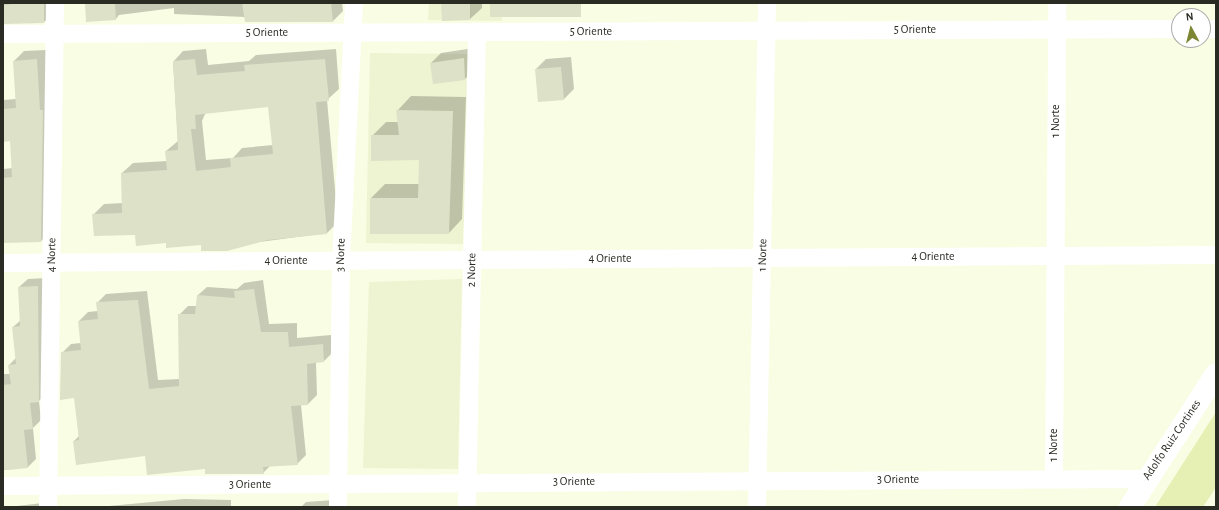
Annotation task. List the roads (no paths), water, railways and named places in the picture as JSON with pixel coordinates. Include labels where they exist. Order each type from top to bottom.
[{"type":"main road","name":"Adolfo Ruiz Cortines","points":[[1130,507],[1145,479],[1216,374]]},
{"type":"street","name":"4 Norte","points":[[48,507],[55,3]]},
{"type":"street","name":"3 Norte","points":[[338,507],[341,260],[354,33],[354,3]]},
{"type":"street","name":"1 Norte","points":[[757,507],[767,3]]},
{"type":"street","name":"1 Norte","points":[[1054,479],[1057,3]]},
{"type":"street","name":"5 Oriente","points":[[3,34],[1171,29]]},
{"type":"street","name":"2 Norte","points":[[467,507],[477,32]]},
{"type":"street","name":"4 Oriente","points":[[3,263],[1216,255]]},
{"type":"street","name":"3 Oriente","points":[[3,486],[1145,479]]}]
